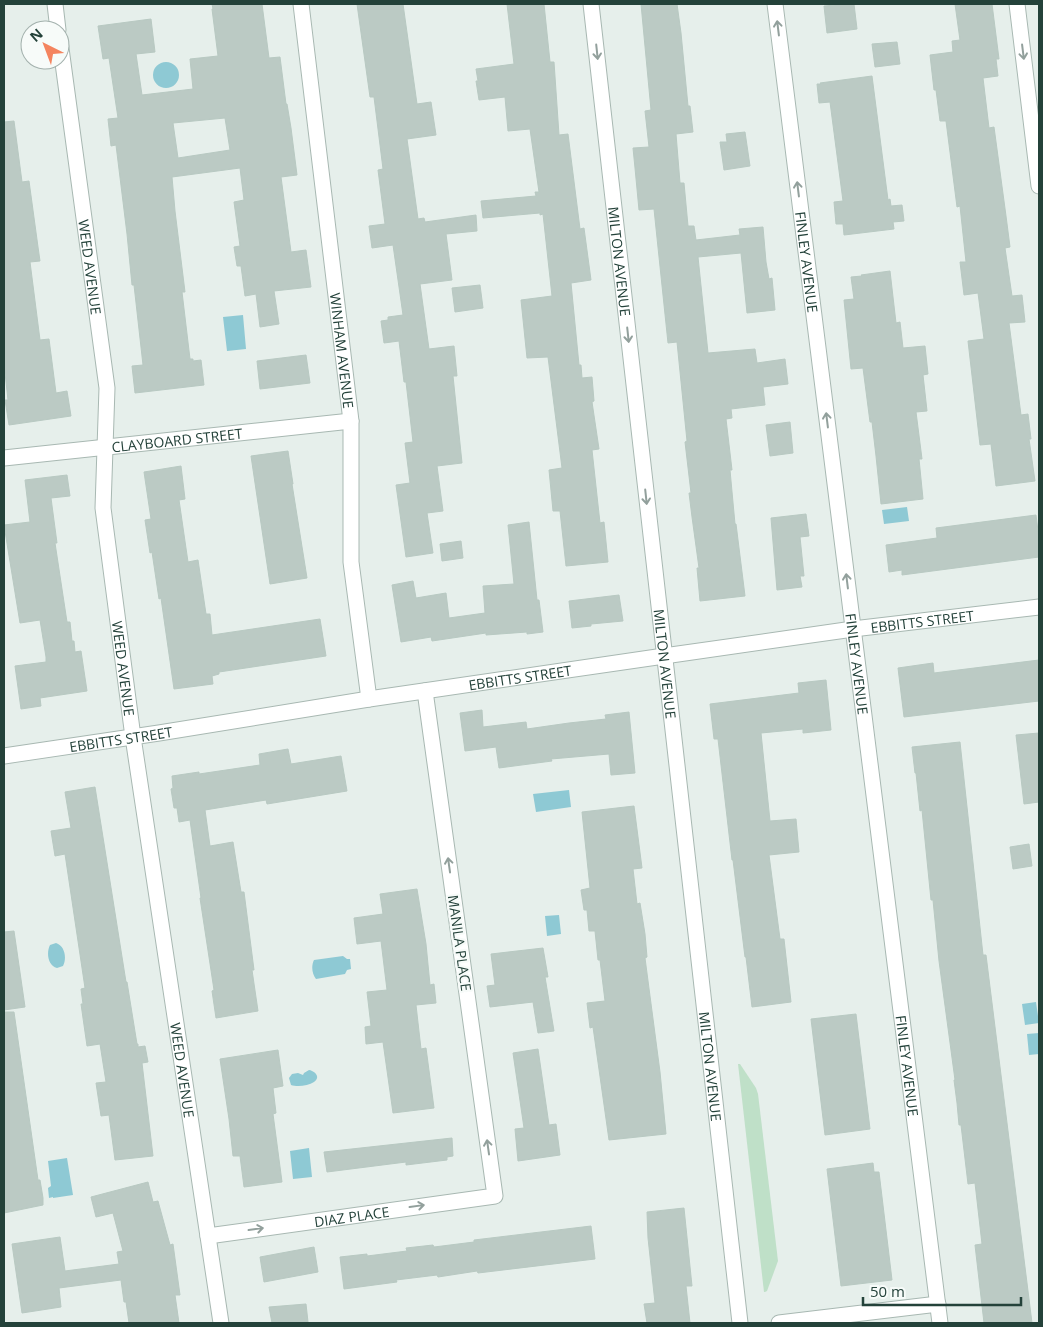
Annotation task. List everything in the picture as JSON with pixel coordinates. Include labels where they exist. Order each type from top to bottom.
[{"type":"street","points":[[55,4],[57,20]]},
{"type":"street","name":"WINHAM AVENUE","points":[[301,4],[351,420],[351,562],[369,699]]},
{"type":"street","name":"MILTON AVENUE","points":[[592,4],[740,1323]]},
{"type":"street","name":"FINLEY AVENUE","points":[[775,4],[940,1323]]},
{"type":"street","points":[[1017,4],[1039,186]]},
{"type":"street","name":"WEED AVENUE","points":[[64,70],[108,388],[103,508],[133,737],[221,1323]]},
{"type":"street","name":"CLAYBOARD STREET","points":[[4,458],[351,420]]},
{"type":"street","name":"EBBITTS STREET","points":[[4,756],[369,699],[664,656],[853,629],[1039,607]]},
{"type":"street","name":"MANILA PLACE","points":[[425,691],[495,1196]]},
{"type":"street","name":"DIAZ PLACE","points":[[208,1236],[495,1196]]},
{"type":"street","points":[[779,1323],[938,1304]]},
{"type":"green space","points":[[738,1064],[740,1064],[756,1088],[758,1094],[778,1261],[765,1292],[764,1292]]},
{"type":"water","points":[[166,62],[175,66],[179,75],[175,84],[166,88],[157,84],[153,75],[157,66]]},
{"type":"water","points":[[243,315],[246,349],[227,351],[223,317]]},
{"type":"water","points":[[907,507],[909,521],[884,524],[882,510]]},
{"type":"water","points":[[569,790],[571,807],[536,812],[533,794]]},
{"type":"water","points":[[559,915],[561,934],[547,936],[545,916]]},
{"type":"water","points":[[56,943],[63,949],[65,956],[63,966],[57,968],[52,965],[48,955],[50,945]]},
{"type":"water","points":[[343,956],[350,959],[351,969],[347,970],[345,974],[316,979],[312,970],[314,960]]},
{"type":"water","points":[[1036,1002],[1039,1023],[1025,1025],[1022,1004]]},
{"type":"water","points":[[1039,1033],[1039,1054],[1029,1055],[1027,1034]]},
{"type":"water","points":[[309,1070],[317,1076],[314,1082],[302,1086],[291,1085],[289,1078],[292,1074],[298,1073],[303,1075]]},
{"type":"water","points":[[309,1148],[312,1177],[293,1179],[290,1151]]},
{"type":"water","points":[[67,1158],[73,1195],[49,1198],[48,1188],[51,1186],[48,1161]]},
{"type":"building","points":[[212,4],[262,4],[269,58],[280,57],[297,175],[281,177],[291,252],[306,250],[311,287],[274,291],[279,324],[260,327],[256,294],[245,296],[241,266],[237,266],[234,247],[240,246],[234,202],[244,200],[240,168],[172,177],[185,292],[182,292],[190,359],[193,359],[193,361],[201,360],[204,385],[135,393],[132,366],[143,365],[116,145],[111,146],[108,119],[118,118],[109,58],[103,59],[98,26],[151,19],[155,52],[136,54],[142,95],[193,89],[190,59],[218,56]],"holes":[[[225,118],[230,150],[178,158],[173,123]]]},
{"type":"building","points":[[357,4],[403,4],[417,104],[431,102],[436,135],[407,139],[418,219],[424,218],[425,222],[476,215],[477,231],[446,234],[452,280],[420,284],[429,349],[454,346],[457,376],[453,376],[462,463],[437,466],[443,511],[427,513],[433,553],[406,557],[396,485],[410,483],[405,443],[413,442],[399,341],[384,343],[381,321],[388,320],[388,317],[403,315],[393,245],[372,248],[369,226],[385,224],[378,170],[383,169],[374,97],[370,97]]},
{"type":"building","points":[[507,4],[544,4],[550,62],[554,62],[559,135],[568,134],[580,229],[584,228],[591,280],[571,283],[579,365],[581,365],[582,378],[592,377],[594,401],[592,402],[599,449],[592,450],[600,523],[604,522],[608,562],[566,566],[560,511],[553,511],[549,470],[562,468],[548,357],[527,358],[521,300],[552,296],[543,214],[483,218],[481,201],[536,196],[535,192],[539,192],[530,129],[508,131],[505,97],[479,100],[476,69],[514,64]]},
{"type":"building","points":[[641,4],[677,4],[688,106],[690,106],[693,132],[676,134],[680,183],[684,183],[688,226],[694,226],[696,240],[740,235],[739,229],[763,227],[769,279],[772,278],[775,310],[747,313],[741,253],[698,257],[708,353],[755,349],[757,363],[785,359],[788,384],[763,387],[765,405],[731,409],[732,418],[726,419],[732,470],[730,470],[735,524],[745,596],[700,601],[697,568],[699,568],[689,493],[691,493],[685,442],[687,441],[677,342],[668,343],[654,209],[639,210],[633,148],[649,147],[645,111],[651,110]]},
{"type":"building","points":[[854,4],[857,29],[827,33],[824,6]]},
{"type":"building","points":[[955,4],[992,4],[999,59],[996,59],[998,76],[983,78],[989,128],[994,127],[1006,216],[1010,247],[1005,248],[1012,296],[1022,295],[1025,322],[1009,323],[1021,415],[1028,414],[1031,439],[1029,439],[1035,481],[996,486],[991,444],[980,445],[968,341],[984,339],[978,293],[964,295],[960,262],[966,262],[960,206],[957,207],[946,121],[940,121],[930,55],[953,52],[952,41],[960,40]]},
{"type":"building","points":[[897,42],[900,64],[875,67],[872,44]]},
{"type":"building","points":[[872,76],[888,200],[890,199],[891,206],[902,205],[904,221],[893,222],[894,229],[844,235],[843,224],[836,224],[834,202],[843,201],[830,102],[819,103],[817,84]]},
{"type":"building","points":[[14,121],[22,182],[29,181],[40,261],[30,262],[40,340],[49,339],[56,393],[67,391],[71,416],[9,425],[5,400],[8,400],[4,364],[4,122]]},
{"type":"building","points":[[745,132],[750,166],[724,170],[720,142],[727,142],[726,134]]},
{"type":"building","points":[[890,271],[896,323],[900,322],[903,348],[925,346],[928,374],[923,375],[927,411],[916,412],[922,459],[919,459],[923,499],[881,504],[872,422],[870,422],[863,368],[851,369],[844,300],[854,299],[851,277]]},
{"type":"building","points":[[480,285],[483,308],[455,312],[452,288]]},
{"type":"building","points":[[306,355],[310,383],[260,389],[257,361]]},
{"type":"building","points":[[790,422],[793,453],[770,456],[766,425]]},
{"type":"building","points":[[288,451],[307,578],[270,584],[251,456]]},
{"type":"building","points":[[181,466],[185,499],[179,500],[188,562],[198,560],[206,614],[210,614],[212,635],[320,619],[326,656],[219,672],[219,674],[212,676],[213,684],[174,689],[161,598],[159,599],[145,520],[151,519],[144,472]]},
{"type":"building","points":[[67,475],[70,496],[51,498],[57,543],[55,543],[67,622],[70,622],[75,652],[81,651],[87,691],[40,698],[41,706],[21,709],[15,666],[46,662],[46,657],[40,620],[20,623],[4,525],[30,522],[25,480]]},
{"type":"building","points":[[806,514],[809,536],[800,537],[804,576],[800,576],[802,587],[777,590],[771,518]]},
{"type":"building","points":[[1036,515],[1039,557],[902,575],[902,570],[889,572],[886,545],[937,538],[936,528]]},
{"type":"building","points":[[529,522],[537,600],[539,600],[543,632],[486,635],[486,633],[432,641],[431,637],[401,642],[392,585],[413,581],[416,598],[446,593],[449,618],[485,613],[483,586],[514,584],[508,525]]},
{"type":"building","points":[[461,541],[463,558],[442,561],[440,544]]},
{"type":"building","points":[[619,595],[623,621],[572,628],[569,601]]},
{"type":"building","points":[[1039,660],[1039,701],[904,717],[898,668],[933,663],[934,673]]},
{"type":"building","points":[[826,680],[831,730],[803,733],[803,729],[761,733],[770,821],[796,819],[799,852],[769,855],[780,939],[784,939],[791,1002],[752,1007],[718,739],[714,739],[710,704],[799,693],[798,683]]},
{"type":"building","points":[[482,710],[483,727],[526,722],[527,729],[606,719],[605,715],[629,712],[635,773],[611,775],[609,754],[551,759],[552,761],[499,768],[496,747],[465,751],[460,713]]},
{"type":"building","points":[[1039,733],[1039,802],[1024,804],[1016,735]]},
{"type":"building","points":[[960,742],[983,955],[986,955],[1032,1323],[984,1323],[975,1245],[982,1244],[975,1183],[968,1184],[961,1125],[959,1125],[933,900],[931,900],[922,810],[920,811],[915,773],[912,747]]},
{"type":"building","points":[[288,749],[291,764],[341,756],[347,791],[267,804],[266,800],[205,810],[210,846],[233,842],[241,892],[244,892],[258,1011],[216,1018],[212,991],[214,990],[190,820],[179,822],[177,808],[174,808],[171,789],[173,788],[172,776],[260,765],[259,754]]},
{"type":"building","points":[[95,787],[137,1044],[138,1047],[145,1046],[148,1062],[142,1063],[153,1156],[115,1160],[109,1115],[101,1116],[96,1083],[106,1082],[100,1044],[87,1046],[81,1004],[83,1004],[81,989],[85,988],[65,854],[55,856],[51,831],[71,828],[65,792]]},
{"type":"building","points":[[634,806],[642,868],[633,869],[637,904],[640,903],[645,934],[647,957],[645,958],[666,1134],[609,1140],[593,1027],[590,1028],[587,1003],[605,1001],[595,931],[589,931],[587,910],[584,910],[581,890],[590,888],[582,812]]},
{"type":"building","points":[[1029,844],[1032,866],[1013,869],[1010,847]]},
{"type":"building","points":[[417,889],[426,944],[430,985],[434,984],[436,1003],[416,1005],[421,1049],[426,1048],[434,1108],[393,1113],[383,1042],[366,1044],[365,1027],[371,1026],[367,992],[387,990],[381,941],[357,944],[354,918],[383,914],[380,894]]},
{"type":"building","points":[[14,931],[25,1007],[4,1010],[4,932]]},
{"type":"building","points":[[543,948],[548,977],[545,977],[554,1031],[538,1033],[533,1002],[490,1007],[487,986],[495,985],[491,954]]},
{"type":"building","points":[[4,1012],[14,1012],[43,1205],[4,1213]]},
{"type":"building","points":[[856,1014],[870,1129],[825,1135],[811,1019]]},
{"type":"building","points":[[538,1049],[549,1125],[556,1124],[560,1155],[518,1161],[515,1129],[524,1128],[513,1053]]},
{"type":"building","points":[[278,1050],[283,1086],[273,1088],[276,1113],[273,1114],[282,1182],[244,1187],[240,1156],[233,1156],[220,1059]]},
{"type":"building","points":[[452,1138],[453,1156],[447,1157],[447,1160],[406,1165],[406,1162],[327,1172],[324,1152]]},
{"type":"building","points":[[873,1163],[874,1172],[879,1172],[892,1280],[841,1286],[827,1169]]},
{"type":"building","points":[[148,1182],[153,1202],[158,1201],[170,1245],[173,1244],[180,1295],[175,1295],[179,1323],[129,1323],[121,1280],[59,1288],[61,1307],[22,1313],[12,1244],[60,1237],[65,1271],[119,1264],[117,1252],[123,1251],[113,1213],[96,1217],[91,1197]]},
{"type":"building","points":[[684,1208],[692,1286],[686,1286],[690,1323],[647,1323],[644,1304],[655,1303],[647,1212]]},
{"type":"building","points":[[591,1226],[595,1259],[478,1273],[477,1271],[438,1277],[437,1275],[344,1289],[340,1257],[367,1254],[367,1256],[407,1251],[406,1248],[433,1245],[434,1247],[474,1242],[474,1240]]},
{"type":"building","points":[[314,1247],[318,1272],[264,1282],[260,1257]]},
{"type":"building","points":[[306,1304],[308,1322],[272,1323],[269,1307]]}]
